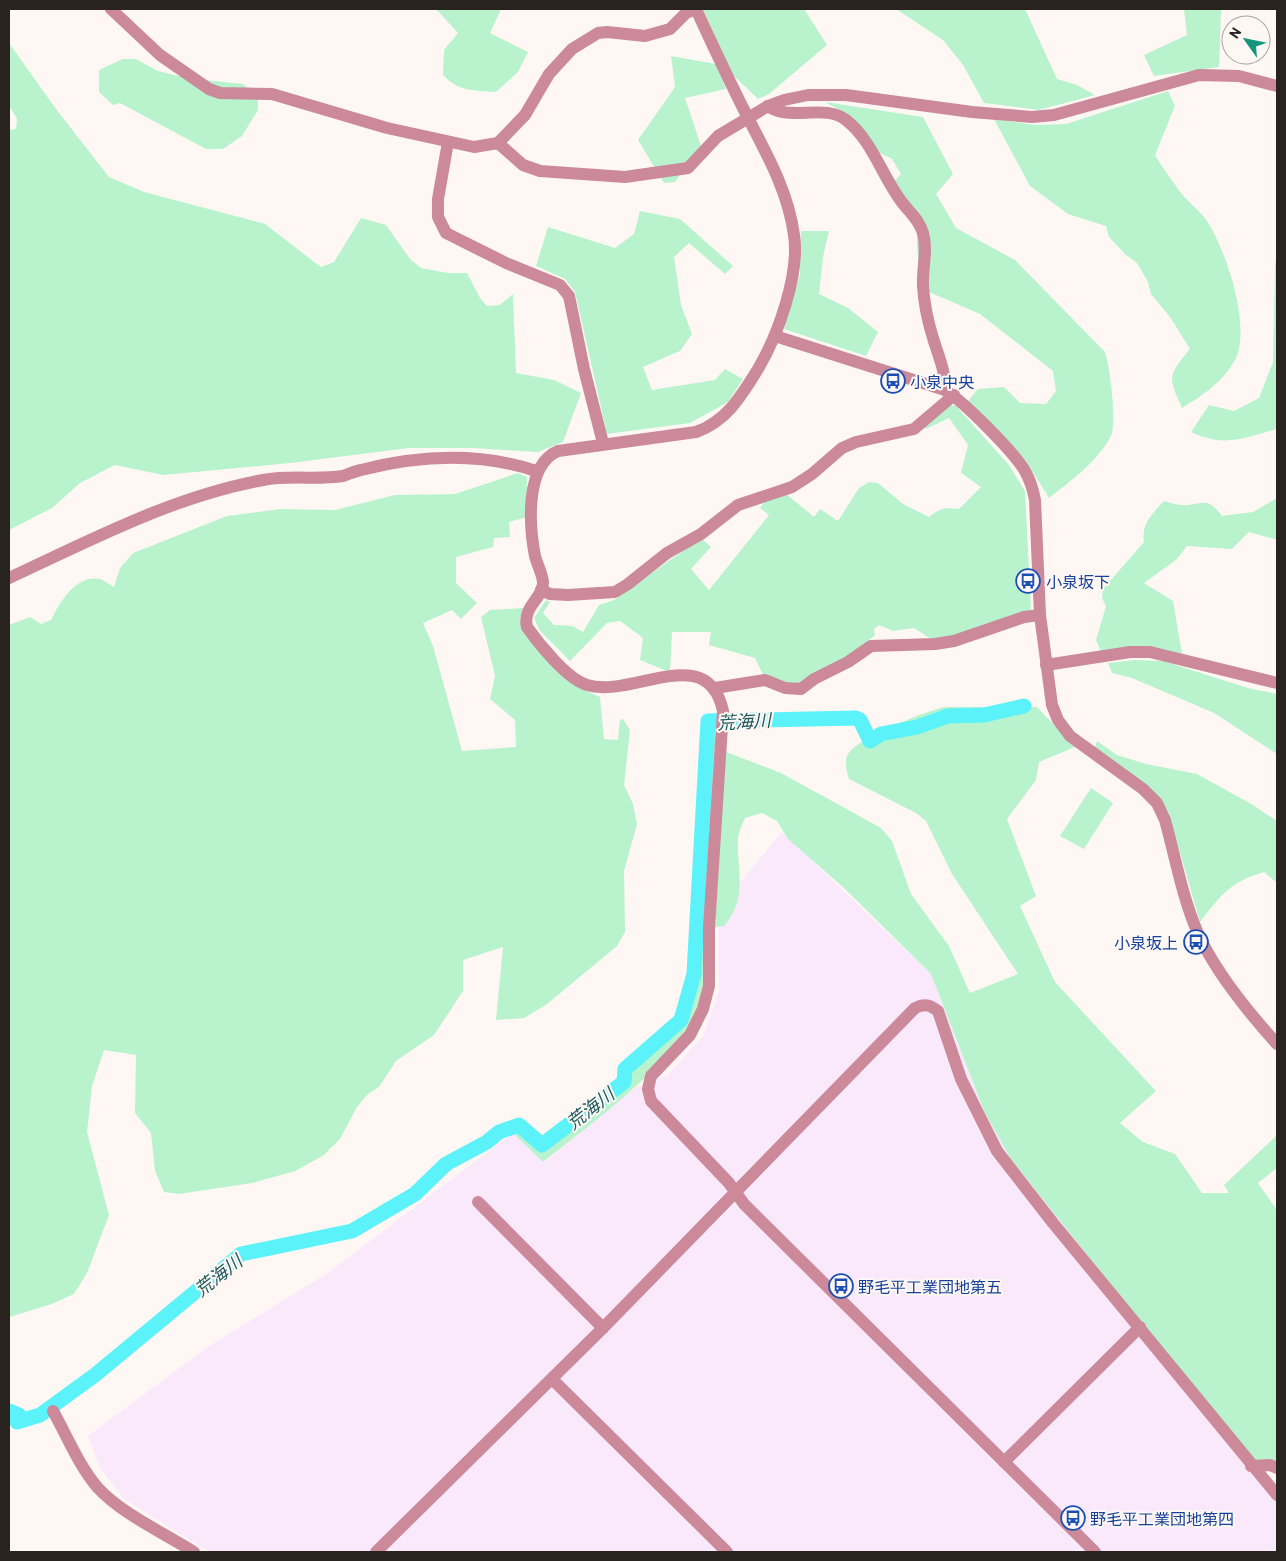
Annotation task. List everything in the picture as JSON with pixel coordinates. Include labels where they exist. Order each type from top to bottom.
[{"type":"street","points":[[111,9],[160,55],[209,89],[220,92],[272,94],[387,128],[474,147],[498,143],[525,115],[549,74],[572,49],[598,33],[607,32],[645,36],[670,29],[686,13],[696,9],[785,195],[795,236],[791,276],[775,336],[750,382],[724,417],[714,424],[696,432],[603,443],[558,451],[548,455],[536,472],[532,514],[533,540],[543,582],[542,590],[526,614],[527,627],[568,673],[582,684],[617,688],[658,677],[695,677],[709,682],[715,688],[720,698],[723,711],[709,928],[709,986],[703,1009],[690,1035],[651,1076],[648,1089],[651,1100],[730,1183],[744,1204],[1095,1552]]},
{"type":"street","points":[[498,143],[523,165],[540,171],[625,177],[688,168],[718,136],[768,106],[796,97],[827,94],[1032,117],[1054,114],[1199,75],[1239,76],[1277,86]]},
{"type":"street","points":[[768,106],[788,112],[836,114],[845,119],[860,134],[901,201],[916,218],[923,233],[923,285],[926,309],[949,393]]},
{"type":"street","points":[[448,142],[438,199],[440,222],[446,234],[560,285],[565,289],[569,296],[584,369],[603,443]]},
{"type":"street","points":[[775,336],[949,393],[1024,469],[1031,482],[1035,500],[1040,615],[1052,705],[1058,720],[1070,736],[1143,789],[1157,803],[1165,820],[1197,931],[1221,972],[1263,1029],[1277,1044]]},
{"type":"street","points":[[542,590],[550,594],[568,595],[616,592],[667,553],[701,534],[738,504],[792,487],[812,474],[842,448],[856,442],[914,429],[949,393]]},
{"type":"street","points":[[9,578],[133,520],[171,505],[264,480],[343,476],[360,470],[396,463],[468,456],[490,458],[536,472]]},
{"type":"street","points":[[715,688],[765,680],[785,688],[801,688],[814,679],[848,662],[871,646],[935,644],[954,641],[1024,617],[1040,615]]},
{"type":"street","points":[[1046,665],[1130,652],[1150,652],[1224,672],[1277,683]]},
{"type":"street","points":[[376,1552],[603,1328],[915,1008],[922,1005],[930,1005],[938,1011],[960,1079],[997,1151],[1053,1224],[1277,1495]]},
{"type":"street","points":[[478,1202],[603,1328]]},
{"type":"street","points":[[1004,1462],[1140,1327]]},
{"type":"street","points":[[552,1379],[727,1552]]},
{"type":"street","points":[[53,1411],[83,1466],[98,1487],[114,1502],[194,1552]]},
{"type":"street","points":[[1252,1466],[1270,1465],[1277,1468]]},
{"type":"shaded area","points":[[782,832],[931,974],[985,1113],[1277,1487],[1277,1552],[209,1552],[124,1499],[100,1468],[88,1436],[206,1348],[326,1274],[513,1133],[544,1162],[636,1087],[668,1075],[703,1036],[719,991],[718,909]]},
{"type":"green space","points":[[436,9],[501,9],[490,33],[528,52],[518,72],[496,92],[467,89],[449,81],[443,75],[444,50],[458,33]]},
{"type":"green space","points":[[703,9],[804,9],[827,45],[769,94],[758,99],[732,74]]},
{"type":"green space","points":[[896,9],[1025,9],[1057,79],[1077,85],[1095,95],[1039,110],[984,103],[963,65],[943,40]]},
{"type":"green space","points":[[1184,9],[1221,9],[1219,67],[1154,76],[1144,55],[1187,35]]},
{"type":"green space","points":[[9,43],[56,109],[109,177],[144,192],[265,224],[321,267],[334,262],[361,218],[386,225],[410,259],[421,268],[448,273],[467,273],[480,298],[487,306],[500,305],[513,294],[516,373],[554,380],[581,393],[563,442],[538,452],[472,448],[409,448],[290,463],[163,475],[115,465],[80,483],[52,508],[9,530],[9,130],[16,129],[17,119],[9,105]]},
{"type":"green space","points":[[671,56],[716,64],[726,89],[685,98],[701,146],[675,182],[664,183],[638,140],[675,87]]},
{"type":"green space","points":[[123,59],[136,59],[158,71],[187,78],[243,84],[258,96],[258,110],[242,136],[223,149],[206,149],[120,103],[113,105],[99,92],[99,70]]},
{"type":"green space","points":[[1168,91],[1175,106],[1155,155],[1181,193],[1207,221],[1222,250],[1239,309],[1240,328],[1239,346],[1235,360],[1225,375],[1212,387],[1182,408],[1172,383],[1172,377],[1177,366],[1190,349],[1170,317],[1151,294],[1148,282],[1137,263],[1126,255],[1109,237],[1106,226],[1068,214],[1030,186],[994,119],[1036,125],[1066,124]]},
{"type":"green space","points":[[825,102],[923,117],[953,174],[936,194],[956,228],[1015,260],[1105,352],[1111,382],[1113,407],[1113,429],[1111,436],[1099,454],[1075,478],[1049,498],[1026,461],[968,401],[978,389],[1004,387],[1020,403],[1046,404],[1056,391],[1053,371],[980,314],[922,289],[917,249],[917,230],[891,185],[901,174],[892,159],[878,152],[841,111]]},
{"type":"green space","points":[[640,211],[680,219],[733,266],[725,274],[689,243],[674,257],[681,305],[692,334],[680,351],[643,367],[652,390],[715,380],[725,369],[743,379],[728,402],[690,423],[607,434],[575,292],[565,279],[536,266],[548,227],[615,248],[634,234]]},
{"type":"green space","points":[[801,231],[829,231],[823,257],[819,294],[848,308],[878,332],[866,356],[784,329],[800,274]]},
{"type":"green space","points":[[1277,254],[1277,429],[1234,440],[1214,440],[1191,432],[1209,405],[1234,411],[1259,398],[1273,362],[1275,264]]},
{"type":"green space","points":[[947,405],[956,406],[1009,465],[1025,491],[1031,611],[934,641],[914,628],[893,631],[879,625],[874,629],[875,635],[854,653],[795,686],[763,675],[755,658],[709,645],[711,632],[672,632],[670,670],[667,671],[640,660],[643,638],[620,621],[607,623],[570,661],[540,631],[534,618],[546,600],[550,602],[543,613],[554,625],[573,626],[583,632],[599,605],[614,600],[701,538],[711,547],[691,569],[709,590],[769,515],[760,508],[767,498],[785,493],[814,517],[820,509],[838,521],[859,488],[869,482],[878,483],[903,504],[929,517],[943,509],[959,509],[981,487],[961,473],[968,445],[949,418],[926,429],[924,425]]},
{"type":"green space","points":[[518,473],[527,477],[527,517],[509,522],[510,537],[494,538],[493,547],[456,557],[456,583],[477,603],[461,619],[452,610],[423,623],[433,646],[462,751],[516,747],[515,720],[490,699],[495,676],[481,617],[490,610],[523,608],[520,619],[578,687],[600,697],[604,739],[618,740],[620,720],[623,719],[630,730],[624,785],[633,804],[637,824],[624,871],[625,932],[617,946],[547,1004],[524,1018],[496,1020],[503,947],[463,960],[463,991],[434,1035],[396,1061],[379,1087],[368,1094],[357,1107],[340,1139],[324,1155],[295,1171],[252,1183],[179,1194],[164,1192],[155,1171],[151,1133],[135,1113],[136,1055],[104,1050],[92,1086],[87,1132],[109,1215],[87,1273],[74,1294],[52,1304],[9,1317],[9,625],[30,617],[41,624],[51,620],[64,598],[76,585],[91,579],[100,579],[114,587],[120,568],[133,553],[227,516],[280,509],[335,510],[395,495],[455,494]]},
{"type":"green space","points":[[1277,498],[1277,540],[1249,532],[1232,549],[1187,546],[1176,560],[1144,583],[1173,601],[1182,654],[1101,652],[1096,640],[1106,606],[1102,598],[1103,589],[1144,542],[1146,525],[1164,501],[1182,505],[1207,503],[1214,507],[1222,516],[1253,512]]},
{"type":"green space","points":[[1135,660],[1163,661],[1248,688],[1277,694],[1277,754],[1214,713],[1132,678],[1112,673],[1108,663]]},
{"type":"green space","points":[[944,707],[1037,707],[1075,747],[1039,762],[1036,780],[1007,819],[1036,896],[1020,906],[1055,982],[1156,1091],[1120,1123],[1143,1142],[1175,1154],[1202,1193],[1229,1193],[1224,1185],[1277,1135],[1277,1168],[1258,1183],[1277,1210],[1277,1462],[1253,1463],[1011,1159],[985,1113],[931,974],[844,888],[788,839],[777,821],[762,813],[745,818],[741,826],[738,837],[739,895],[731,916],[724,926],[715,927],[726,752],[781,773],[881,828],[892,841],[911,894],[949,946],[970,993],[1018,974],[952,874],[926,821],[916,813],[849,779],[847,774],[847,756],[863,741],[891,727]]},
{"type":"green space","points":[[716,723],[704,979],[698,1006],[687,1029],[652,1071],[630,1092],[543,1162],[513,1133],[519,1130],[542,1149],[627,1083],[629,1070],[683,1021],[697,975],[702,785],[711,724]]},
{"type":"green space","points":[[1097,741],[1117,755],[1146,764],[1197,774],[1253,805],[1277,821],[1277,883],[1264,872],[1243,880],[1227,891],[1200,922],[1168,811],[1151,789],[1095,747]]},
{"type":"green space","points":[[1091,788],[1113,803],[1084,849],[1060,836]]},
{"type":"waterway","name":"荒海川","points":[[9,1411],[19,1415],[17,1422],[40,1415],[95,1375],[241,1254],[352,1231],[415,1194],[446,1164],[487,1142],[499,1132],[519,1125],[542,1145],[624,1082],[625,1069],[681,1020],[694,974],[708,721],[856,718],[860,720],[870,741],[881,734],[917,727],[948,716],[984,715],[1024,706]]},
{"type":"place","name":"小泉中央","points":[[893,381]]},
{"type":"place","name":"小泉坂下","points":[[1028,581]]},
{"type":"place","name":"小泉坂上","points":[[1196,942]]},
{"type":"place","name":"野毛平工業団地第五","points":[[841,1286]]},
{"type":"place","name":"野毛平工業団地第四","points":[[1073,1518]]}]
